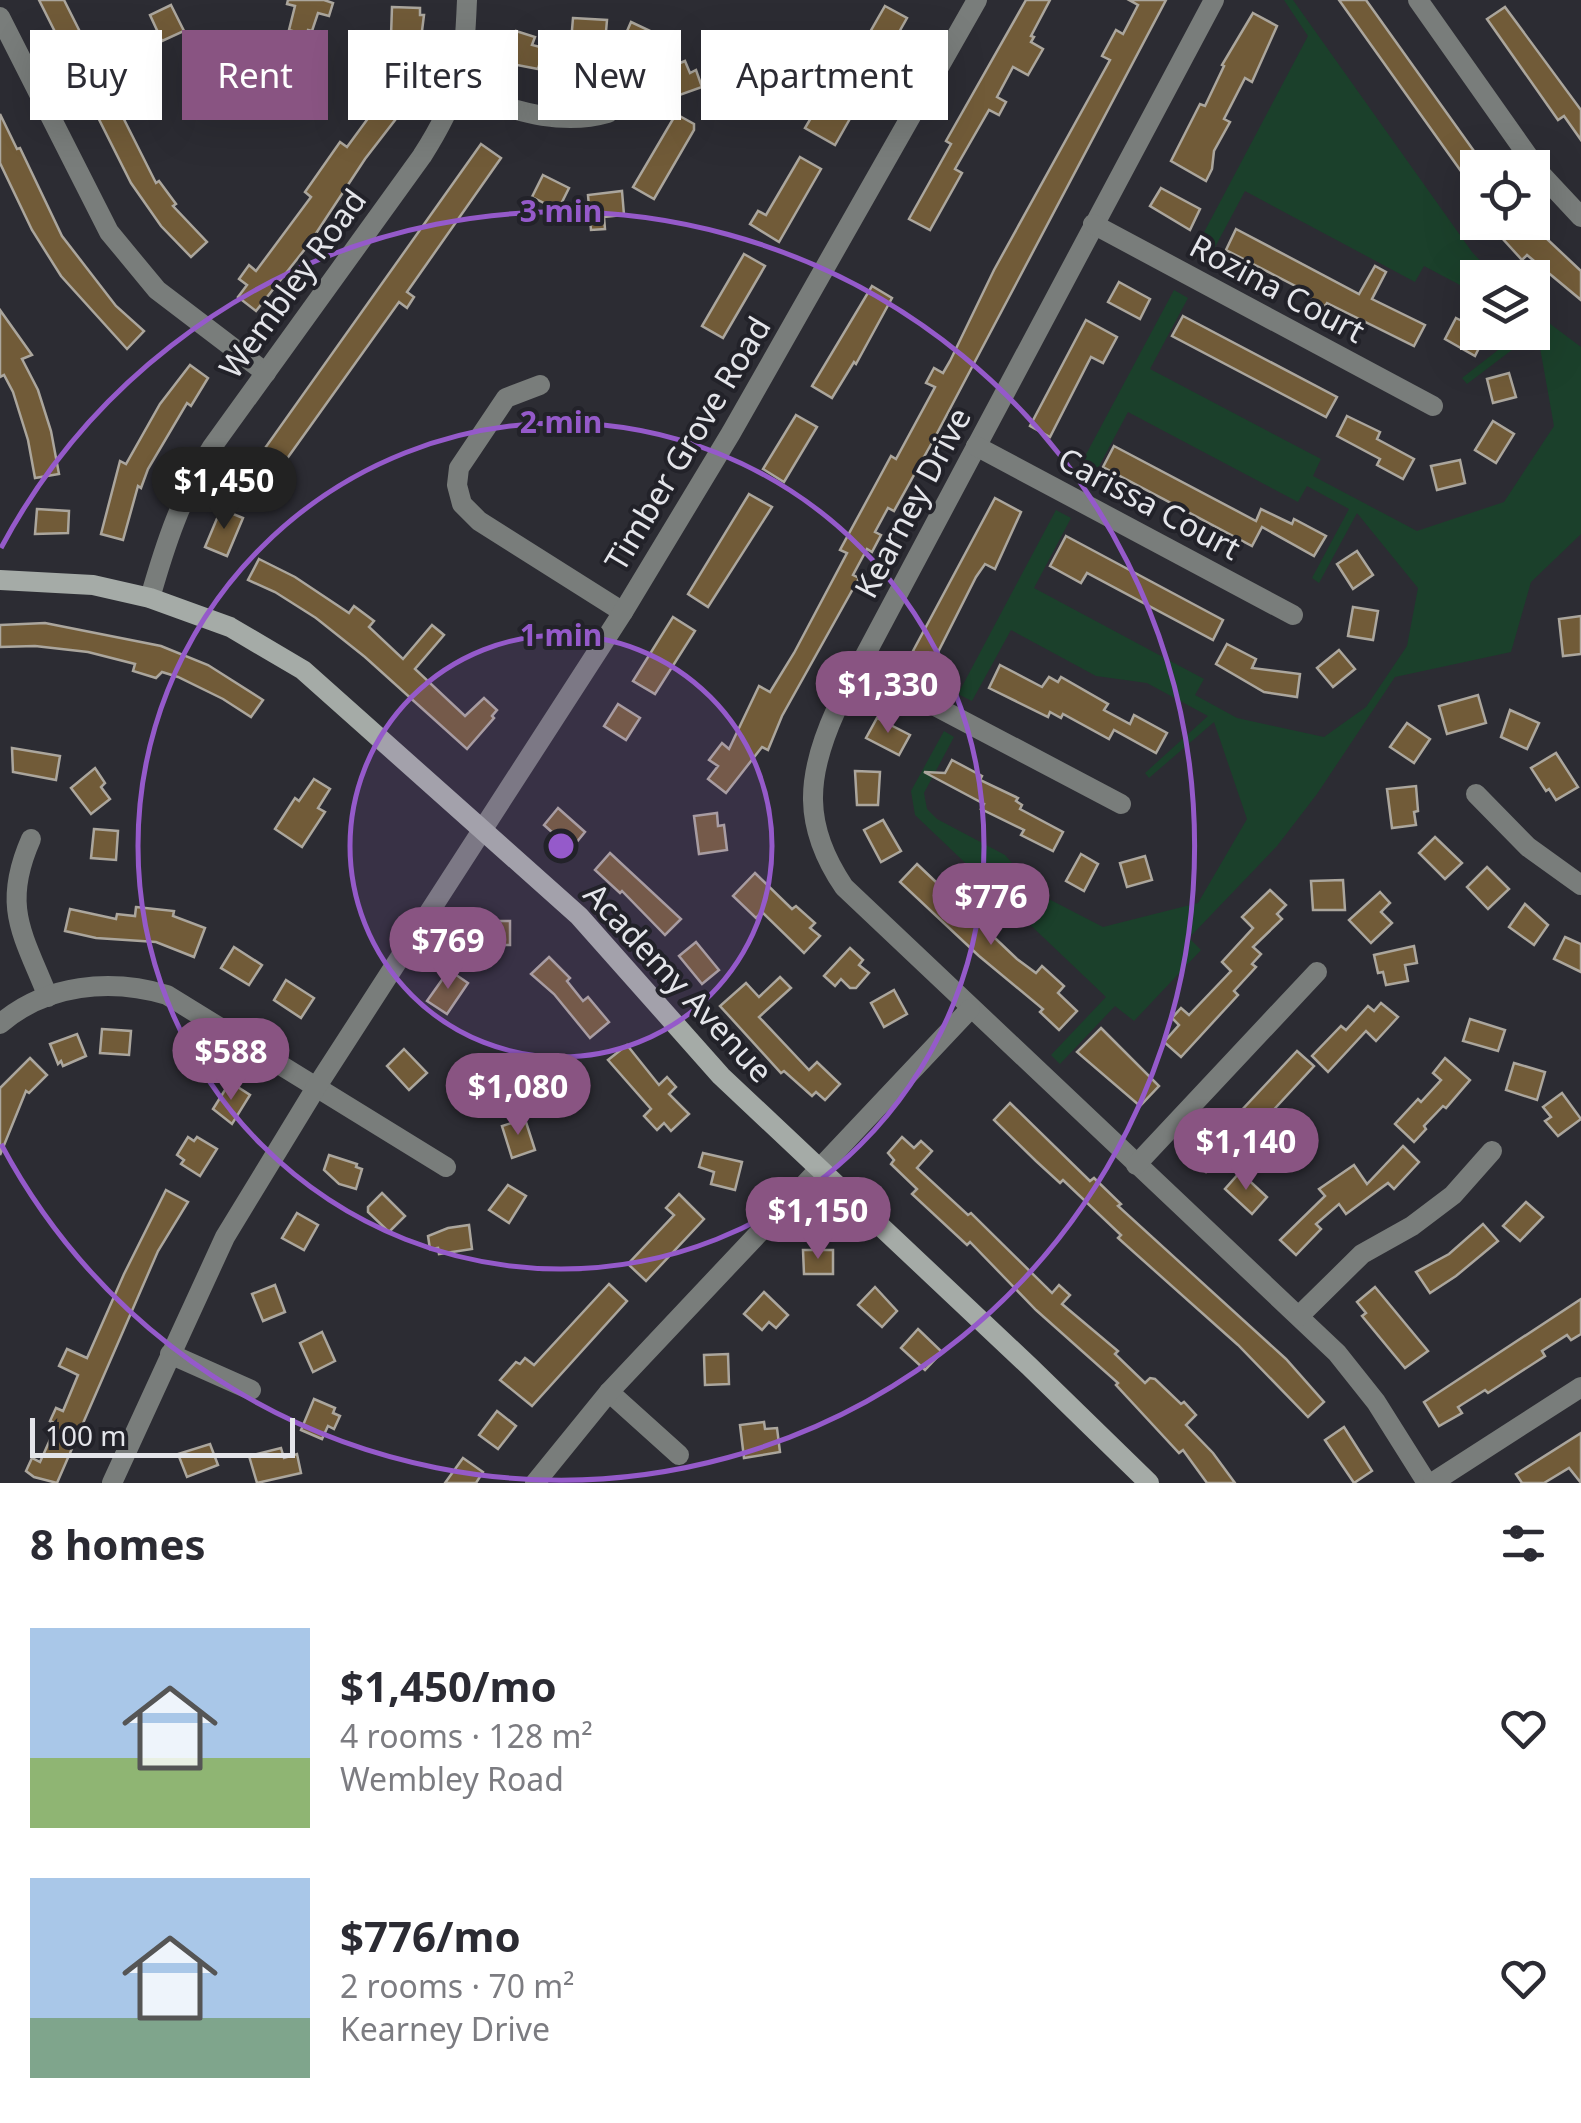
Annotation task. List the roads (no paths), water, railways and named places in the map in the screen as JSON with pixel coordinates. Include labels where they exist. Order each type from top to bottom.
[{"type":"street","name":"Wembley Road","points":[[465,30],[467,0]]},
{"type":"street","name":"Timber Grove Road","points":[[112,1483],[226,1237],[317,1086],[624,612],[732,433],[977,0]]},
{"type":"street","name":"Kearney Drive","points":[[1214,0],[836,710],[814,769],[813,818],[829,865],[844,887],[1299,1316],[1358,1378],[1429,1483]]},
{"type":"street","points":[[1418,0],[1540,173],[1581,217]]},
{"type":"street","points":[[0,18],[109,232],[157,290],[266,373]]},
{"type":"street","name":"Wembley Road","points":[[150,598],[172,522],[188,486],[422,156],[442,120]]},
{"type":"street","name":"Rozina Court","points":[[1093,224],[1433,406]]},
{"type":"street","points":[[540,386],[506,398],[465,455],[457,485],[462,504],[479,521],[624,612]]},
{"type":"street","name":"Carissa Court","points":[[976,446],[1293,614]]},
{"type":"street","name":"Academy Avenue","points":[[0,580],[92,586],[150,598],[230,628],[303,670],[579,916],[721,1076],[1149,1483]]},
{"type":"street","points":[[860,666],[1121,804]]},
{"type":"street","points":[[1476,794],[1528,848],[1581,885]]},
{"type":"street","points":[[31,839],[20,864],[14,904],[18,924],[48,997]]},
{"type":"street","points":[[1136,1165],[1317,972]]},
{"type":"street","points":[[0,1024],[26,1006],[76,988],[102,984],[168,995],[446,1167]]},
{"type":"street","points":[[534,1483],[609,1392],[970,1009]]},
{"type":"street","points":[[1299,1316],[1362,1254],[1412,1226],[1454,1195],[1492,1152]]},
{"type":"street","points":[[170,1354],[251,1390]]},
{"type":"street","points":[[1429,1483],[1581,1386]]},
{"type":"street","points":[[609,1392],[680,1455]]}]
